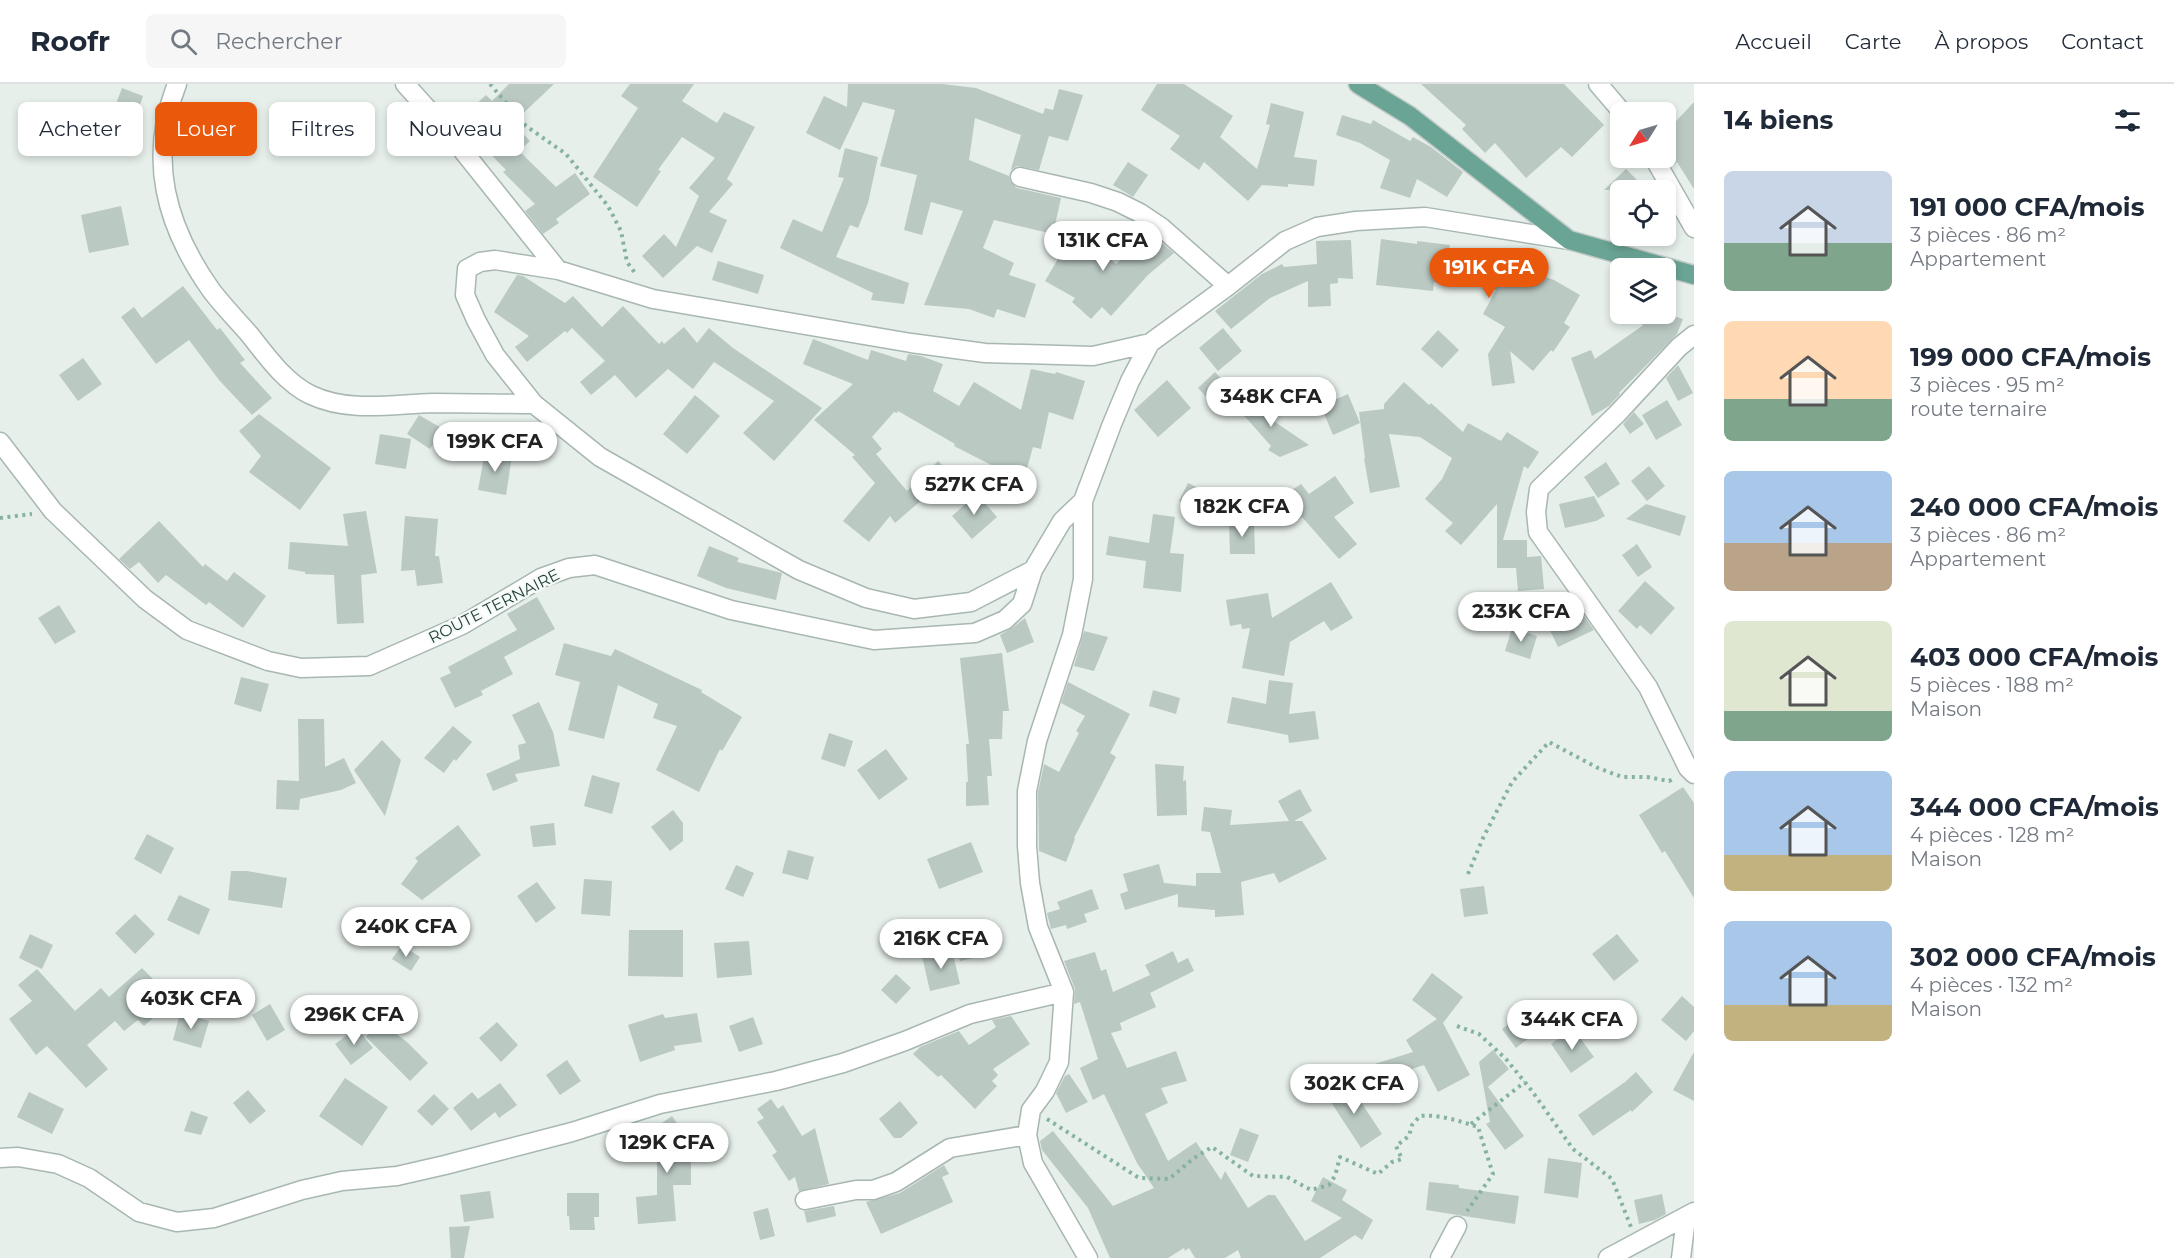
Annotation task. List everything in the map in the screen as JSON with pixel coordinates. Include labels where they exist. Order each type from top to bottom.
[{"type":"main road","points":[[1358,84],[1410,116],[1569,240],[1694,275]]},
{"type":"street","points":[[177,84],[172,95],[162,142],[162,176],[169,212],[211,289],[280,372],[311,395],[341,405],[534,404]]},
{"type":"street","points":[[405,84],[443,126],[558,270]]},
{"type":"street","points":[[1598,84],[1613,102]]},
{"type":"street","points":[[1660,168],[1694,228]]},
{"type":"street","points":[[1020,177],[1091,193],[1118,202],[1140,213],[1161,226],[1228,286]]},
{"type":"street","points":[[1033,570],[971,602],[914,609],[866,598],[799,570],[600,457],[534,404],[495,355],[476,320],[465,296],[467,269],[480,262],[495,260],[558,270],[653,298],[900,341],[985,353],[1093,356],[1150,343],[1285,241],[1317,226],[1425,217],[1569,240]]},
{"type":"street","points":[[1691,771],[1648,687],[1538,532],[1536,512],[1539,489],[1617,414],[1679,347],[1694,335]]},
{"type":"street","points":[[1088,1258],[1033,1163],[1027,1135],[1031,1110],[1045,1091],[1059,1062],[1064,992],[1038,927],[1030,883],[1027,792],[1037,741],[1072,635],[1083,579],[1083,501],[1130,381],[1150,343]]},
{"type":"street","name":"ROUTE TERNAIRE","points":[[0,442],[54,511],[145,599],[187,630],[268,661],[301,668],[369,666],[462,625],[541,578],[569,568],[595,565],[731,610],[874,640],[975,633],[1005,620],[1023,604],[1033,570],[1062,521],[1083,501]]},
{"type":"street","points":[[0,1158],[18,1157],[57,1164],[89,1178],[138,1212],[177,1222],[214,1218],[302,1190],[342,1181],[397,1176],[572,1132],[660,1104],[776,1081],[843,1063],[970,1014],[1064,992]]},
{"type":"street","points":[[805,1200],[856,1190],[873,1190],[896,1182],[950,1148],[1027,1135]]},
{"type":"street","points":[[1608,1258],[1690,1215]]},
{"type":"street","points":[[1681,1258],[1690,1215]]},
{"type":"street","points":[[1440,1258],[1457,1226]]},
{"type":"path","points":[[490,84],[526,126],[566,154],[608,206],[621,231],[627,262],[653,298]]},
{"type":"path","points":[[0,519],[54,511]]},
{"type":"path","points":[[1468,874],[1483,838],[1512,782],[1549,742],[1599,768],[1622,777],[1647,777],[1668,781],[1691,771]]},
{"type":"path","points":[[1457,1026],[1479,1034],[1506,1059],[1573,1149],[1612,1179],[1637,1242]]},
{"type":"path","points":[[1471,1124],[1525,1082]]},
{"type":"path","points":[[1031,1110],[1139,1178],[1169,1179],[1194,1158],[1212,1147],[1253,1176],[1287,1177],[1311,1190],[1329,1185],[1335,1176],[1340,1157],[1378,1174],[1392,1162],[1402,1159],[1396,1146],[1409,1136],[1412,1125],[1420,1116],[1431,1114],[1471,1124],[1478,1127],[1493,1174],[1457,1226]]},
{"type":"building","points":[[509,84],[554,84],[524,113],[524,102],[478,102],[486,95],[492,101]]},
{"type":"building","points":[[630,84],[694,84],[682,101],[717,123],[724,112],[755,127],[727,179],[733,184],[709,212],[727,220],[712,253],[697,246],[663,278],[642,256],[664,234],[676,247],[699,196],[689,188],[715,158],[682,137],[658,170],[661,171],[637,207],[593,177],[638,108],[621,96]]},
{"type":"building","points":[[848,84],[942,84],[976,88],[1043,114],[1045,108],[1053,110],[1059,89],[1083,95],[1068,141],[1049,136],[1039,170],[1017,166],[1010,172],[1021,135],[975,118],[969,160],[1009,176],[1010,181],[1017,188],[1061,198],[1053,234],[994,220],[983,248],[1014,263],[1009,275],[1036,284],[1025,318],[997,309],[994,318],[969,309],[924,305],[963,211],[931,202],[922,235],[904,230],[917,175],[880,166],[895,110],[863,102],[840,150],[806,133],[824,96],[847,107]]},
{"type":"building","points":[[1157,84],[1184,84],[1233,116],[1220,137],[1257,169],[1270,125],[1266,124],[1271,103],[1304,112],[1294,157],[1317,160],[1314,186],[1262,185],[1248,201],[1204,162],[1199,170],[1170,149],[1180,136],[1141,110]]},
{"type":"building","points":[[1421,84],[1564,84],[1604,125],[1572,157],[1561,147],[1526,178],[1495,143],[1485,153],[1462,129],[1466,125]]},
{"type":"building","points":[[122,88],[143,96],[141,102],[117,102]]},
{"type":"building","points":[[1694,102],[1694,189],[1676,163],[1676,121]]},
{"type":"building","points":[[1342,115],[1371,124],[1373,120],[1410,141],[1413,137],[1431,147],[1463,172],[1447,197],[1417,179],[1410,198],[1380,188],[1390,160],[1360,143],[1336,135]]},
{"type":"building","points":[[524,135],[530,141],[524,146]]},
{"type":"building","points":[[845,148],[878,157],[868,203],[858,228],[850,225],[836,257],[909,283],[904,304],[871,300],[873,293],[780,248],[793,219],[822,232],[844,178],[838,177]]},
{"type":"building","points":[[492,156],[524,156],[556,187],[575,173],[590,194],[556,219],[559,223],[543,234],[525,211],[535,204],[503,172],[506,170]]},
{"type":"building","points":[[1128,162],[1148,175],[1133,197],[1113,185]]},
{"type":"building","points":[[1626,169],[1637,180],[1614,180]]},
{"type":"building","points":[[121,206],[129,245],[89,253],[81,215]]},
{"type":"building","points":[[1066,228],[1096,239],[1094,245],[1116,264],[1151,234],[1174,253],[1148,275],[1111,316],[1102,307],[1091,319],[1072,302],[1075,298],[1045,281],[1062,252],[1058,250]]},
{"type":"building","points":[[1381,239],[1417,244],[1417,241],[1450,245],[1449,250],[1504,267],[1505,263],[1554,280],[1580,295],[1564,323],[1570,327],[1553,352],[1551,350],[1533,371],[1510,351],[1515,383],[1492,386],[1488,354],[1505,327],[1483,314],[1496,290],[1446,275],[1445,284],[1434,282],[1433,291],[1376,285]]},
{"type":"building","points":[[1351,240],[1353,279],[1338,278],[1338,283],[1330,284],[1331,306],[1308,307],[1308,281],[1270,298],[1231,329],[1215,311],[1262,274],[1282,264],[1284,267],[1317,264],[1316,241]]},
{"type":"building","points":[[718,261],[764,275],[758,294],[712,280]]},
{"type":"building","points":[[517,275],[523,276],[565,303],[573,296],[602,327],[623,306],[659,344],[662,341],[664,344],[684,327],[697,343],[709,328],[733,348],[822,408],[774,461],[743,433],[774,401],[714,362],[693,389],[668,369],[636,398],[615,375],[591,395],[580,382],[605,361],[572,328],[567,333],[565,331],[527,362],[515,347],[529,336],[494,312]]},
{"type":"building","points":[[183,286],[217,330],[220,328],[245,360],[240,363],[272,398],[252,415],[219,380],[189,340],[156,364],[121,317],[134,307],[142,318]]},
{"type":"building","points":[[1676,317],[1683,319],[1677,334],[1609,406],[1592,416],[1571,358],[1591,350],[1595,359],[1643,324],[1676,324]]},
{"type":"building","points":[[1223,328],[1242,351],[1218,371],[1199,348]]},
{"type":"building","points":[[1438,330],[1459,350],[1442,368],[1421,349]]},
{"type":"building","points":[[813,339],[868,360],[871,350],[906,361],[908,354],[943,364],[933,391],[959,406],[974,382],[1021,410],[1031,369],[1055,374],[1056,372],[1085,381],[1073,420],[1049,412],[1041,449],[1033,447],[1018,500],[983,489],[1003,471],[954,446],[955,444],[898,411],[894,412],[872,437],[882,449],[876,454],[907,491],[938,461],[952,474],[895,523],[890,516],[869,542],[843,521],[875,483],[852,457],[855,455],[814,420],[853,384],[803,364]]},
{"type":"building","points":[[83,358],[102,384],[78,401],[59,375]]},
{"type":"building","points":[[1678,365],[1693,393],[1678,401],[1666,378]]},
{"type":"building","points":[[1215,372],[1229,387],[1212,403],[1198,388]]},
{"type":"building","points":[[1167,380],[1191,408],[1158,437],[1134,410]]},
{"type":"building","points":[[1404,382],[1463,432],[1468,423],[1501,441],[1507,432],[1539,452],[1528,469],[1524,466],[1503,540],[1527,540],[1527,557],[1541,556],[1544,589],[1518,591],[1516,568],[1497,568],[1497,504],[1461,545],[1445,531],[1453,523],[1425,499],[1442,479],[1452,458],[1420,437],[1389,434],[1400,487],[1370,493],[1359,412],[1384,409],[1384,404]]},
{"type":"building","points":[[1259,394],[1278,415],[1272,420],[1309,445],[1280,457],[1268,450],[1271,446],[1240,411]]},
{"type":"building","points":[[1348,394],[1360,423],[1333,435],[1321,406]]},
{"type":"building","points":[[695,395],[720,416],[687,454],[663,434]]},
{"type":"building","points":[[1667,400],[1682,425],[1656,440],[1642,415]]},
{"type":"building","points":[[1634,412],[1644,424],[1630,434],[1623,424]]},
{"type":"building","points":[[259,414],[331,468],[300,510],[249,472],[261,456],[239,431]]},
{"type":"building","points":[[419,415],[443,429],[430,449],[407,434]]},
{"type":"building","points":[[380,434],[411,439],[406,469],[375,464]]},
{"type":"building","points":[[485,452],[512,456],[506,495],[478,490]]},
{"type":"building","points":[[1606,462],[1620,484],[1598,498],[1584,477]]},
{"type":"building","points":[[1649,466],[1665,486],[1647,501],[1631,481]]},
{"type":"building","points":[[1335,476],[1354,503],[1334,517],[1357,544],[1339,559],[1302,517],[1293,523],[1280,505],[1280,498],[1301,484],[1309,494]]},
{"type":"building","points":[[1188,483],[1209,493],[1200,511],[1179,501]]},
{"type":"building","points":[[977,494],[997,517],[972,539],[952,516]]},
{"type":"building","points":[[1594,496],[1605,516],[1596,521],[1565,528],[1559,504]]},
{"type":"building","points":[[1646,504],[1686,516],[1680,536],[1626,519]]},
{"type":"building","points":[[366,511],[377,573],[361,575],[364,623],[337,624],[334,575],[305,574],[305,572],[288,569],[290,542],[348,546],[343,514]]},
{"type":"building","points":[[1153,514],[1175,517],[1170,553],[1184,554],[1181,592],[1143,588],[1146,561],[1106,555],[1109,536],[1149,543]]},
{"type":"building","points":[[405,516],[438,519],[435,556],[439,556],[443,583],[417,586],[415,570],[401,571]]},
{"type":"building","points":[[159,521],[203,567],[205,564],[227,581],[234,572],[266,596],[243,628],[209,602],[206,605],[166,575],[158,583],[139,562],[130,569],[119,559]]},
{"type":"building","points":[[1229,523],[1254,523],[1255,554],[1230,554]]},
{"type":"building","points":[[1637,544],[1652,567],[1638,577],[1622,555]]},
{"type":"building","points":[[709,546],[739,558],[737,562],[782,573],[776,600],[726,588],[697,576]]},
{"type":"building","points":[[1645,581],[1675,608],[1651,635],[1640,625],[1637,629],[1618,611]]},
{"type":"building","points":[[1331,582],[1353,618],[1331,631],[1324,621],[1290,642],[1284,676],[1242,668],[1250,628],[1242,629],[1241,624],[1230,626],[1226,600],[1268,593],[1272,618]]},
{"type":"building","points":[[537,597],[555,629],[504,657],[513,674],[481,691],[483,695],[455,708],[440,678],[451,673],[448,667],[517,630],[507,614]]},
{"type":"building","points":[[1574,602],[1594,630],[1558,647],[1546,622],[1546,615]]},
{"type":"building","points":[[59,605],[76,632],[55,644],[38,618]]},
{"type":"building","points":[[1025,618],[1034,642],[1007,653],[1000,635]]},
{"type":"building","points":[[1512,628],[1537,636],[1530,659],[1505,651]]},
{"type":"building","points":[[1084,631],[1108,637],[1094,671],[1074,666]]},
{"type":"building","points":[[564,643],[611,656],[615,649],[702,690],[701,692],[742,717],[722,751],[720,749],[699,792],[656,770],[677,726],[653,718],[658,704],[618,685],[604,739],[568,730],[580,682],[555,675]]},
{"type":"building","points":[[1002,653],[1009,711],[1003,711],[1002,739],[989,739],[992,776],[987,776],[989,805],[966,806],[966,782],[968,782],[966,744],[969,744],[960,658]]},
{"type":"building","points":[[241,677],[269,684],[261,712],[234,704]]},
{"type":"building","points":[[1269,680],[1293,683],[1289,714],[1315,711],[1319,739],[1289,743],[1288,735],[1227,723],[1232,697],[1266,704]]},
{"type":"building","points":[[1068,682],[1130,714],[1110,753],[1116,757],[1074,838],[1066,862],[1039,851],[1038,792],[1044,764],[1059,772],[1079,733],[1076,731],[1085,716],[1061,703]]},
{"type":"building","points":[[1153,690],[1180,698],[1176,714],[1149,706]]},
{"type":"building","points":[[539,702],[553,732],[560,766],[515,774],[518,781],[493,791],[486,774],[520,759],[518,745],[526,743],[512,715]]},
{"type":"building","points":[[298,719],[324,719],[325,767],[344,758],[356,783],[341,790],[300,799],[299,810],[276,809],[277,780],[299,781]]},
{"type":"building","points":[[453,726],[472,742],[456,761],[454,759],[444,773],[424,758]]},
{"type":"building","points":[[829,733],[853,741],[845,767],[821,759]]},
{"type":"building","points":[[382,740],[401,760],[385,816],[354,770]]},
{"type":"building","points":[[886,749],[908,779],[879,800],[857,770]]},
{"type":"building","points":[[1155,764],[1184,766],[1183,781],[1186,780],[1187,815],[1157,816]]},
{"type":"building","points":[[592,775],[620,783],[612,814],[584,806]]},
{"type":"building","points":[[1683,787],[1694,803],[1694,898],[1665,851],[1662,853],[1639,815]]},
{"type":"building","points":[[1300,789],[1312,811],[1294,821],[1302,821],[1327,859],[1279,883],[1274,873],[1241,882],[1244,915],[1215,917],[1215,910],[1178,907],[1178,894],[1125,910],[1120,894],[1128,891],[1123,874],[1159,864],[1164,883],[1196,886],[1196,873],[1221,873],[1210,832],[1201,831],[1204,807],[1232,810],[1230,825],[1289,821],[1278,801]]},
{"type":"building","points":[[673,810],[683,823],[683,841],[670,851],[651,827]]},
{"type":"building","points":[[554,823],[556,845],[533,847],[530,826]]},
{"type":"building","points":[[458,825],[481,855],[422,900],[401,884],[418,861],[415,858]]},
{"type":"building","points":[[147,834],[174,848],[161,874],[134,859]]},
{"type":"building","points":[[971,842],[983,872],[939,889],[927,859]]},
{"type":"building","points":[[788,850],[814,857],[808,880],[782,873]]},
{"type":"building","points":[[736,865],[754,873],[743,897],[725,889]]},
{"type":"building","points":[[231,871],[247,871],[287,878],[282,908],[228,900]]},
{"type":"building","points":[[584,879],[612,881],[610,916],[581,914]]},
{"type":"building","points":[[537,882],[556,908],[536,923],[517,896]]},
{"type":"building","points":[[1484,886],[1488,914],[1464,917],[1460,889]]},
{"type":"building","points":[[1092,889],[1099,909],[1084,914],[1087,922],[1067,929],[1066,925],[1051,929],[1047,913],[1060,909],[1057,902]]},
{"type":"building","points":[[179,895],[210,909],[199,935],[167,920]]},
{"type":"building","points":[[135,914],[155,934],[135,954],[115,933]]},
{"type":"building","points":[[982,923],[990,954],[960,961],[952,930]]},
{"type":"building","points":[[629,930],[683,930],[683,977],[628,976]]},
{"type":"building","points":[[30,934],[53,945],[42,969],[19,958]]},
{"type":"building","points":[[1617,934],[1639,961],[1614,981],[1592,954]]},
{"type":"building","points":[[749,941],[752,975],[717,978],[714,943]]},
{"type":"building","points":[[402,945],[420,957],[411,971],[392,959]]},
{"type":"building","points":[[952,950],[960,984],[930,991],[922,956]]},
{"type":"building","points":[[1173,951],[1178,963],[1188,958],[1194,971],[1150,993],[1156,1007],[1120,1023],[1122,1030],[1111,1033],[1127,1068],[1176,1051],[1187,1081],[1161,1088],[1168,1103],[1145,1114],[1168,1161],[1196,1142],[1221,1180],[1225,1171],[1248,1208],[1268,1195],[1275,1195],[1305,1241],[1342,1218],[1311,1201],[1323,1177],[1347,1190],[1342,1200],[1373,1220],[1362,1240],[1355,1235],[1320,1258],[1241,1258],[1238,1250],[1225,1258],[1195,1258],[1189,1248],[1185,1251],[1184,1248],[1168,1258],[1110,1258],[1088,1208],[1042,1150],[1040,1141],[1053,1131],[1113,1206],[1154,1188],[1137,1163],[1104,1094],[1093,1100],[1080,1068],[1098,1059],[1080,1002],[1074,1004],[1075,989],[1064,961],[1095,952],[1101,971],[1106,969],[1113,992],[1150,975],[1145,965]]},
{"type":"building","points":[[142,968],[172,998],[144,1026],[138,1020],[124,1031],[115,1021],[87,1045],[108,1069],[86,1088],[47,1046],[36,1055],[9,1019],[32,1001],[18,985],[37,969],[75,1011],[101,988],[109,997]]},
{"type":"building","points":[[1432,973],[1463,997],[1443,1023],[1470,1075],[1438,1092],[1424,1065],[1357,1087],[1352,1071],[1413,1052],[1406,1040],[1437,1019],[1412,1000]]},
{"type":"building","points":[[896,974],[911,988],[896,1004],[881,990]]},
{"type":"building","points":[[1682,996],[1694,1007],[1694,1031],[1686,1041],[1661,1020]]},
{"type":"building","points":[[270,1004],[285,1030],[267,1041],[252,1015]]},
{"type":"building","points":[[180,1013],[209,1021],[201,1048],[173,1040]]},
{"type":"building","points":[[697,1013],[702,1042],[674,1046],[675,1050],[640,1062],[628,1025],[663,1014],[665,1018]]},
{"type":"building","points":[[1011,1016],[1030,1044],[993,1069],[998,1075],[992,1081],[997,1086],[975,1109],[941,1075],[938,1077],[913,1054],[920,1047],[959,1031],[969,1045],[996,1027],[992,1020]]},
{"type":"building","points":[[1519,1016],[1533,1035],[1516,1048],[1502,1029]]},
{"type":"building","points":[[753,1017],[763,1044],[739,1052],[729,1026]]},
{"type":"building","points":[[379,1020],[408,1043],[428,1063],[410,1081],[366,1037]]},
{"type":"building","points":[[497,1022],[518,1045],[501,1062],[479,1038]]},
{"type":"building","points":[[357,1028],[373,1048],[351,1065],[335,1044]]},
{"type":"building","points":[[1573,1028],[1594,1057],[1571,1073],[1551,1044]]},
{"type":"building","points":[[1493,1050],[1509,1069],[1488,1087],[1524,1136],[1505,1150],[1486,1124],[1490,1122],[1479,1062]]},
{"type":"building","points":[[1694,1052],[1694,1101],[1673,1090]]},
{"type":"building","points":[[567,1060],[581,1081],[560,1095],[546,1075]]},
{"type":"building","points":[[1636,1072],[1653,1092],[1632,1112],[1631,1110],[1593,1136],[1578,1115]]},
{"type":"building","points":[[1069,1074],[1088,1102],[1066,1113],[1056,1093],[1065,1076]]},
{"type":"building","points":[[345,1078],[388,1107],[362,1146],[319,1116]]},
{"type":"building","points":[[1347,1081],[1382,1134],[1361,1148],[1327,1096]]},
{"type":"building","points":[[500,1083],[517,1105],[499,1118],[495,1112],[471,1131],[453,1108],[472,1092],[478,1099]]},
{"type":"building","points":[[248,1090],[266,1111],[250,1124],[233,1103]]},
{"type":"building","points":[[29,1092],[64,1109],[52,1134],[17,1117]]},
{"type":"building","points":[[434,1094],[449,1109],[432,1126],[417,1111]]},
{"type":"building","points":[[771,1099],[778,1109],[783,1105],[802,1136],[815,1128],[829,1184],[799,1191],[795,1177],[789,1181],[772,1155],[777,1152],[757,1122],[764,1118],[757,1109]]},
{"type":"building","points":[[900,1101],[918,1123],[901,1138],[894,1138],[879,1119]]},
{"type":"building","points":[[191,1111],[208,1117],[201,1135],[184,1131]]},
{"type":"building","points":[[672,1116],[691,1143],[691,1185],[673,1185],[676,1221],[638,1224],[636,1197],[657,1195],[657,1135],[653,1129]]},
{"type":"building","points":[[1240,1128],[1259,1135],[1248,1162],[1230,1155]]},
{"type":"building","points":[[1548,1158],[1582,1163],[1578,1198],[1544,1193]]},
{"type":"building","points":[[944,1165],[949,1174],[942,1177],[953,1202],[881,1234],[866,1202],[900,1193]]},
{"type":"building","points":[[1429,1182],[1519,1196],[1515,1224],[1426,1210]]},
{"type":"building","points":[[490,1191],[494,1218],[464,1222],[460,1195]]},
{"type":"building","points":[[567,1193],[599,1193],[599,1217],[594,1217],[595,1230],[570,1230],[569,1216],[567,1216]]},
{"type":"building","points":[[1662,1194],[1666,1214],[1655,1220],[1639,1224],[1634,1200]]},
{"type":"building","points":[[834,1206],[836,1216],[807,1223],[804,1211]]},
{"type":"building","points":[[768,1208],[775,1236],[760,1240],[753,1212]]},
{"type":"building","points":[[470,1226],[464,1258],[451,1258],[449,1227]]}]
